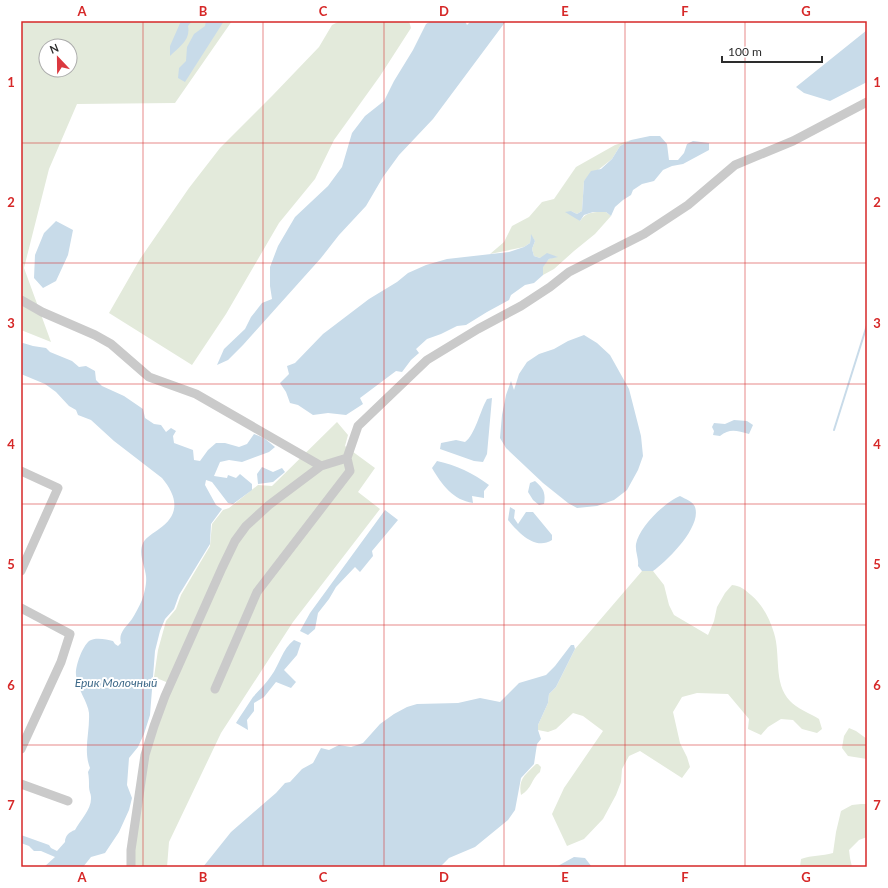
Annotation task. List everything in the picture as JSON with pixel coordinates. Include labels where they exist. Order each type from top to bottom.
[{"type":"street","points":[[214,689],[257,592],[350,471],[347,458],[358,426],[427,360],[478,329],[521,306],[569,272],[644,234],[688,205],[735,164],[793,141],[867,102]]},
{"type":"street","points":[[21,300],[42,312],[95,334],[111,344],[149,377],[196,394],[321,466]]},
{"type":"street","points":[[131,867],[132,843],[145,755],[154,726],[165,696],[235,541],[246,526],[269,505],[321,466],[347,458]]},
{"type":"street","points":[[21,471],[58,488],[21,571]]},
{"type":"street","points":[[21,608],[70,634],[61,662],[21,749]]},
{"type":"street","points":[[21,784],[68,801]]},
{"type":"green space","points":[[21,21],[232,21],[175,103],[77,104],[49,169],[24,268],[51,342],[21,330]]},
{"type":"green space","points":[[340,21],[409,21],[411,28],[380,76],[334,140],[315,179],[279,223],[226,314],[192,365],[109,313],[140,259],[189,188],[220,148],[319,47],[332,25]]},
{"type":"green space","points":[[631,140],[620,146],[612,159],[584,181],[582,211],[577,214],[571,211],[580,221],[585,215],[594,212],[606,212],[611,216],[595,234],[554,269],[543,275],[542,267],[549,259],[557,256],[540,258],[534,256],[532,249],[535,241],[531,235],[530,243],[524,247],[490,254],[504,242],[512,226],[529,217],[542,202],[554,199],[576,167],[615,145]]},
{"type":"green space","points":[[337,422],[348,435],[345,446],[375,468],[358,492],[380,509],[293,622],[221,733],[169,842],[167,867],[132,867],[146,755],[171,684],[154,677],[158,650],[166,621],[176,609],[181,595],[210,546],[212,524],[223,510],[229,508],[258,485],[272,486]]},
{"type":"green space","points":[[642,571],[653,571],[664,585],[669,605],[674,615],[708,635],[714,621],[717,607],[725,593],[732,585],[742,588],[751,595],[762,607],[772,628],[776,642],[779,677],[785,694],[796,706],[819,719],[822,729],[817,733],[802,729],[793,720],[781,719],[768,727],[761,735],[748,729],[749,719],[728,694],[697,693],[682,697],[673,712],[680,743],[690,767],[682,778],[640,751],[629,756],[622,769],[621,782],[616,795],[603,819],[584,839],[567,846],[552,814],[564,788],[603,731],[583,716],[573,713],[556,729],[548,732],[538,730],[538,725],[548,703],[549,694],[556,687],[575,649]]},
{"type":"green space","points":[[849,728],[867,739],[867,759],[848,756],[842,748],[844,736]]},
{"type":"green space","points":[[536,764],[541,767],[540,772],[525,793],[521,795],[520,790],[523,778]]},
{"type":"green space","points":[[867,804],[867,837],[859,840],[849,850],[852,867],[800,867],[801,859],[833,853],[841,811],[852,805]]},
{"type":"water","points":[[181,21],[192,21],[188,26],[188,35],[186,39],[170,56],[170,46]]},
{"type":"water","points":[[206,21],[224,21],[185,82],[178,78],[179,68],[186,61],[187,47],[194,34],[205,26]]},
{"type":"water","points":[[431,21],[465,21],[467,25],[471,21],[506,21],[433,119],[399,155],[383,177],[366,206],[243,345],[228,360],[217,365],[224,349],[245,329],[251,317],[262,303],[272,299],[270,267],[278,246],[295,217],[328,186],[342,167],[352,133],[365,116],[384,101],[426,24]]},
{"type":"water","points":[[867,30],[867,82],[830,101],[804,93],[796,87]]},
{"type":"water","points":[[650,136],[660,136],[667,144],[669,160],[678,160],[684,153],[687,144],[693,141],[709,143],[709,150],[683,164],[672,166],[663,170],[654,181],[642,184],[633,190],[631,195],[615,207],[611,216],[606,212],[593,212],[584,215],[580,221],[565,212],[571,211],[577,214],[582,211],[584,181],[591,171],[601,169],[612,159],[620,146],[631,140]]},
{"type":"water","points":[[56,221],[73,230],[68,255],[56,281],[43,288],[34,278],[35,255],[44,233]]},
{"type":"water","points":[[531,234],[535,241],[532,249],[534,256],[540,258],[547,253],[558,257],[549,259],[543,267],[543,275],[534,283],[525,285],[511,295],[509,300],[466,325],[457,326],[427,339],[416,349],[419,353],[411,360],[402,372],[396,371],[360,398],[363,404],[346,415],[328,413],[313,415],[298,405],[290,403],[286,392],[280,383],[289,374],[287,366],[295,363],[323,334],[369,299],[397,282],[408,273],[426,265],[447,259],[509,252],[524,247],[530,243]]},
{"type":"water","points":[[584,335],[597,343],[610,355],[629,389],[641,436],[643,456],[638,470],[627,490],[614,500],[597,506],[577,508],[568,503],[543,483],[506,448],[500,438],[502,415],[506,395],[511,381],[514,390],[519,374],[527,362],[539,354],[554,349],[568,341]]},
{"type":"water","name":"Ерик Молочный","points":[[23,343],[46,348],[50,352],[72,361],[79,367],[86,366],[95,371],[96,380],[102,386],[124,396],[143,409],[145,418],[154,424],[161,425],[166,432],[171,428],[176,431],[173,436],[174,443],[193,450],[194,460],[200,461],[208,450],[216,443],[225,443],[239,447],[247,444],[254,434],[264,438],[275,447],[269,452],[242,462],[229,460],[220,462],[214,476],[227,478],[228,475],[236,478],[240,474],[252,484],[252,490],[233,504],[228,503],[212,482],[206,480],[205,485],[216,505],[222,509],[211,524],[210,544],[179,595],[174,609],[165,619],[160,631],[155,651],[150,715],[138,747],[129,758],[127,785],[132,798],[129,810],[119,832],[105,853],[91,857],[83,867],[44,867],[55,857],[41,851],[34,851],[29,846],[21,843],[21,835],[49,845],[57,851],[65,842],[68,834],[75,830],[90,806],[91,797],[88,772],[90,768],[87,754],[89,713],[77,680],[76,671],[78,662],[86,644],[91,640],[110,640],[118,646],[121,643],[120,639],[122,633],[137,610],[145,589],[146,576],[141,551],[143,543],[171,517],[174,511],[174,505],[171,491],[162,478],[114,441],[91,420],[78,415],[76,410],[69,406],[56,392],[45,384],[21,374],[21,344]]},
{"type":"water","points":[[492,398],[487,454],[483,462],[474,461],[440,449],[441,443],[456,440],[465,442],[469,439],[484,404],[487,399]]},
{"type":"water","points":[[734,420],[747,421],[753,425],[749,434],[730,431],[720,436],[713,435],[714,431],[712,427],[714,423],[725,424]]},
{"type":"water","points":[[437,461],[464,470],[489,485],[484,491],[484,498],[472,496],[473,503],[460,499],[454,495],[444,486],[432,468]]},
{"type":"water","points":[[262,467],[273,472],[282,468],[285,472],[273,482],[258,484],[257,474]]},
{"type":"water","points":[[535,481],[540,486],[545,496],[544,504],[539,505],[533,500],[528,492],[530,483]]},
{"type":"water","points":[[680,496],[691,502],[695,507],[696,515],[693,524],[682,543],[666,560],[653,571],[642,571],[638,566],[636,550],[638,537],[647,523],[660,509]]},
{"type":"water","points":[[510,507],[515,510],[514,518],[518,524],[526,512],[533,512],[552,535],[552,540],[546,543],[539,543],[527,539],[508,520]]},
{"type":"water","points":[[385,510],[398,520],[372,551],[373,556],[360,572],[355,567],[336,587],[318,613],[315,629],[308,635],[300,631],[310,613]]},
{"type":"water","points":[[294,640],[301,643],[297,655],[284,670],[296,682],[291,688],[276,682],[264,697],[254,703],[254,711],[247,720],[248,730],[236,723],[253,697],[269,679],[284,652]]},
{"type":"water","points":[[571,645],[574,645],[575,649],[556,687],[549,694],[548,703],[538,725],[541,739],[537,744],[534,764],[521,778],[515,810],[508,820],[475,847],[449,858],[440,867],[203,867],[231,832],[276,793],[285,783],[290,782],[302,769],[313,763],[321,748],[329,750],[339,745],[351,747],[363,743],[380,724],[394,714],[407,707],[417,704],[458,703],[480,698],[500,702],[519,683],[546,675]]},
{"type":"water","points":[[574,857],[585,858],[592,867],[556,867]]},
{"type":"waterway","points":[[834,430],[867,325]]}]
